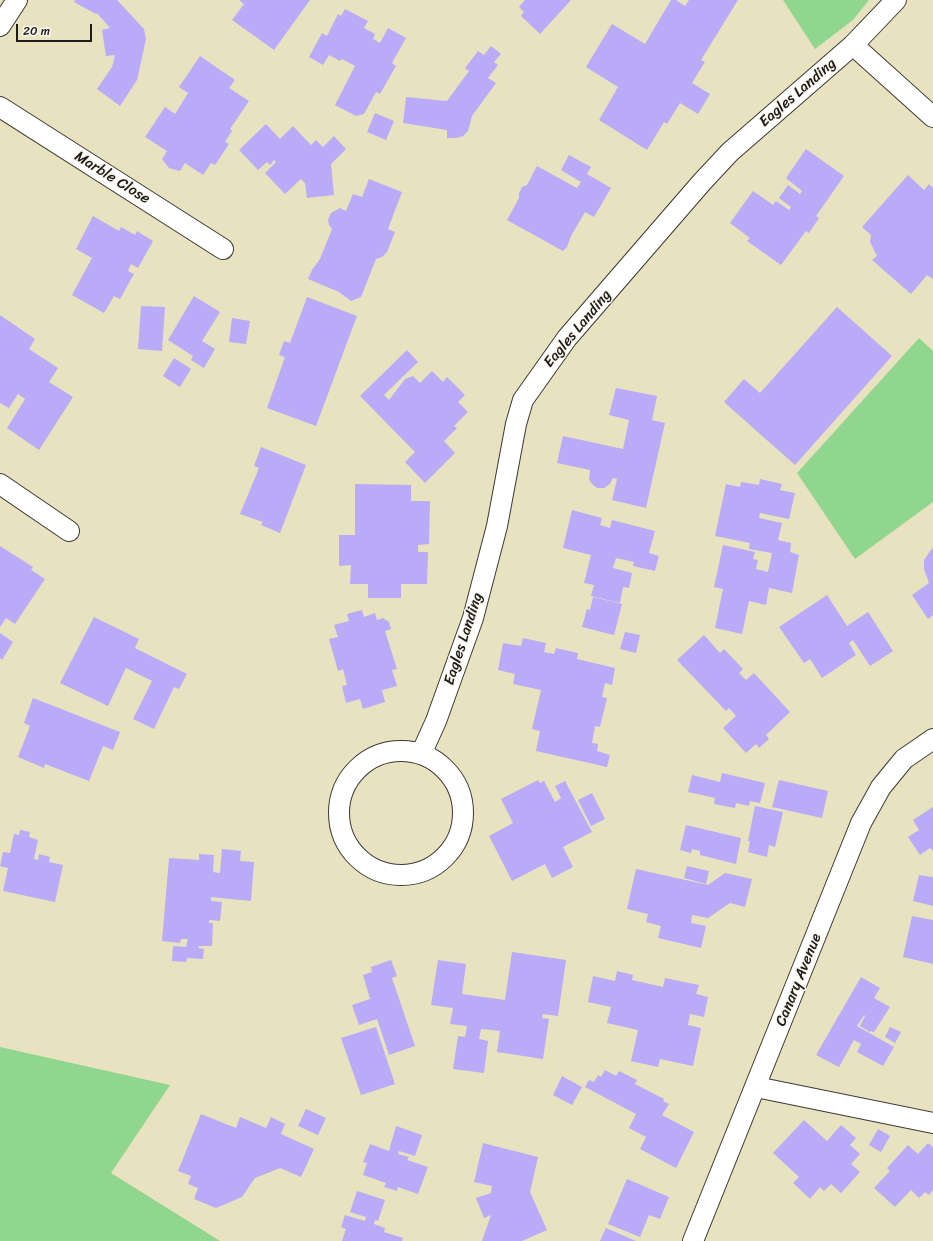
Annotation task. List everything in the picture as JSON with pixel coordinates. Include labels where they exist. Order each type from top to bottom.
[{"type":"street","points":[[0,26],[17,0]]},
{"type":"street","name":"Eagles Landing","points":[[421,754],[439,715],[473,618],[497,526],[516,424],[523,400],[567,338],[702,182],[730,152],[853,45],[896,0]]},
{"type":"street","points":[[853,45],[933,117]]},
{"type":"street","name":"Marble Close","points":[[0,108],[223,249]]},
{"type":"street","points":[[0,484],[69,531]]},
{"type":"street","name":"Canary Avenue","points":[[693,1241],[861,823],[881,787],[904,759],[933,739]]},
{"type":"street","points":[[404,751],[421,754],[437,762],[450,775],[459,790],[463,807],[462,825],[457,842],[447,856],[427,870],[416,874],[398,876],[381,872],[365,864],[352,852],[343,836],[339,819],[340,801],[346,784],[356,770],[370,759],[386,752],[404,751]]},
{"type":"street","points":[[756,1087],[933,1122]]},
{"type":"green space","points":[[783,0],[869,0],[853,20],[815,49]]},
{"type":"green space","points":[[919,338],[933,351],[933,502],[855,559],[797,473]]},
{"type":"green space","points":[[0,1047],[170,1085],[111,1173],[220,1241],[0,1241]]},
{"type":"building","points":[[75,0],[117,0],[144,29],[146,39],[137,80],[120,106],[97,89],[112,67],[115,55],[106,56],[102,30],[110,28],[97,13],[96,14],[74,2]]},
{"type":"building","points":[[239,0],[310,0],[274,50],[232,20],[244,4]]},
{"type":"building","points":[[525,0],[571,0],[540,34],[521,16],[524,12],[519,7]]},
{"type":"building","points":[[671,0],[676,0],[685,6],[689,0],[738,0],[701,60],[705,62],[692,83],[710,94],[698,114],[680,103],[667,124],[664,122],[647,150],[599,120],[618,87],[586,67],[612,24],[645,44]]},
{"type":"building","points":[[345,9],[368,21],[364,28],[375,34],[373,39],[380,43],[388,28],[406,38],[392,63],[396,66],[380,94],[376,92],[364,114],[356,116],[335,105],[355,66],[342,59],[340,61],[329,55],[323,65],[309,57],[322,33],[327,36],[338,14],[341,16]]},
{"type":"building","points":[[491,46],[501,54],[494,62],[498,65],[488,78],[496,83],[472,116],[468,131],[463,136],[447,138],[447,130],[403,123],[406,97],[447,101],[469,71],[465,68],[478,51],[484,55]]},
{"type":"building","points":[[200,56],[235,80],[229,88],[249,101],[230,129],[232,131],[225,142],[229,144],[215,165],[211,163],[203,175],[185,163],[180,171],[169,168],[162,159],[167,151],[145,137],[165,107],[175,114],[188,93],[179,87]]},
{"type":"building","points":[[375,113],[394,121],[386,140],[367,132]]},
{"type":"building","points":[[266,124],[280,139],[293,126],[311,145],[316,140],[323,147],[334,136],[346,149],[331,164],[334,195],[307,198],[305,183],[301,179],[285,194],[265,173],[276,162],[274,160],[270,165],[267,162],[258,170],[239,150]]},
{"type":"building","points":[[806,149],[844,176],[816,216],[819,218],[809,233],[806,231],[781,265],[747,241],[750,238],[730,223],[753,191],[773,205],[776,201],[789,210],[791,207],[779,198],[788,185],[800,194],[802,191],[786,178]]},
{"type":"building","points":[[569,155],[591,167],[587,174],[611,188],[594,217],[585,212],[571,236],[567,247],[563,251],[507,220],[519,198],[519,193],[522,187],[527,185],[537,166],[577,188],[581,182],[561,170]]},
{"type":"building","points":[[908,175],[924,190],[929,184],[933,188],[933,279],[927,275],[911,294],[872,260],[877,256],[870,242],[871,235],[862,227]]},
{"type":"building","points":[[369,179],[402,192],[388,229],[395,232],[387,252],[382,257],[376,259],[361,297],[351,301],[339,292],[308,279],[312,270],[320,259],[332,229],[328,220],[331,213],[340,208],[346,211],[353,194],[362,197]]},
{"type":"building","points":[[93,216],[119,231],[121,227],[135,235],[137,231],[153,241],[138,268],[131,264],[128,271],[134,274],[120,299],[114,296],[104,313],[72,295],[92,258],[76,249]]},
{"type":"building","points":[[194,296],[220,312],[202,341],[215,349],[204,368],[191,360],[193,356],[168,340]]},
{"type":"building","points":[[307,297],[357,316],[316,426],[267,408],[285,357],[279,355],[284,341],[290,343]]},
{"type":"building","points":[[141,306],[165,307],[162,351],[138,349]]},
{"type":"building","points":[[837,307],[892,356],[795,465],[724,402],[744,379],[760,393]]},
{"type":"building","points":[[0,315],[35,339],[29,349],[58,368],[49,382],[73,397],[39,450],[7,428],[25,399],[18,394],[9,408],[0,403]]},
{"type":"building","points":[[232,318],[250,321],[246,344],[229,342]]},
{"type":"building","points":[[407,350],[418,362],[384,395],[389,400],[405,379],[413,376],[420,383],[432,371],[443,382],[447,377],[465,395],[458,402],[468,412],[454,426],[457,428],[444,441],[455,453],[425,483],[405,462],[415,452],[360,396]]},
{"type":"building","points":[[174,358],[191,369],[180,387],[163,376]]},
{"type":"building","points":[[616,388],[657,396],[652,420],[665,423],[646,508],[612,500],[617,479],[613,478],[610,484],[604,488],[597,488],[589,479],[590,470],[557,463],[563,436],[623,449],[629,420],[609,415]]},
{"type":"building","points":[[261,447],[306,465],[280,533],[261,525],[263,522],[240,514],[259,468],[254,466]]},
{"type":"building","points":[[760,479],[782,484],[780,490],[795,493],[789,519],[760,513],[759,518],[782,523],[778,540],[791,543],[790,552],[799,555],[792,593],[769,588],[766,605],[749,601],[742,634],[715,628],[723,589],[714,587],[723,545],[755,552],[753,559],[758,560],[756,569],[768,572],[772,553],[749,549],[750,543],[715,536],[726,484],[740,487],[741,482],[759,485]]},
{"type":"building","points":[[355,484],[411,485],[411,501],[430,501],[429,544],[418,545],[418,552],[428,552],[427,584],[401,584],[401,598],[368,598],[368,584],[350,584],[351,565],[339,566],[339,535],[355,535]]},
{"type":"building","points":[[572,510],[602,518],[600,525],[610,528],[612,520],[655,531],[649,553],[659,556],[655,571],[633,566],[634,562],[616,558],[613,568],[632,573],[629,588],[623,587],[620,603],[591,596],[594,585],[584,583],[591,555],[563,548]]},
{"type":"building","points":[[0,546],[33,567],[31,570],[45,579],[15,624],[6,618],[0,627]]},
{"type":"building","points":[[933,547],[933,615],[928,619],[912,595],[929,583],[924,569],[924,560]]},
{"type":"building","points":[[827,595],[847,626],[868,612],[893,651],[870,666],[853,640],[849,643],[856,655],[822,678],[810,659],[804,663],[779,627]]},
{"type":"building","points":[[593,597],[622,604],[614,635],[582,627],[587,609],[590,610]]},
{"type":"building","points":[[362,610],[364,617],[375,613],[377,620],[383,618],[389,622],[391,629],[385,631],[397,669],[392,670],[397,686],[382,690],[385,702],[363,709],[360,699],[346,703],[342,686],[347,685],[343,669],[338,671],[329,639],[338,637],[334,625],[349,621],[347,614]]},
{"type":"building","points":[[94,617],[139,639],[135,648],[187,674],[179,689],[174,687],[154,729],[133,719],[152,681],[126,668],[108,706],[60,683]]},
{"type":"building","points":[[625,632],[640,635],[636,653],[620,649]]},
{"type":"building","points":[[0,633],[13,642],[2,660],[0,658]]},
{"type":"building","points":[[704,635],[720,653],[724,649],[743,669],[739,673],[746,680],[754,673],[790,712],[766,735],[769,739],[759,748],[756,744],[746,753],[723,728],[736,716],[729,708],[726,711],[677,660]]},
{"type":"building","points":[[523,638],[546,643],[544,652],[554,654],[556,648],[578,653],[577,659],[615,668],[612,685],[605,683],[602,697],[607,698],[600,727],[595,726],[592,743],[598,744],[597,751],[610,755],[607,767],[536,751],[540,731],[532,729],[541,690],[513,684],[515,674],[498,670],[503,643],[521,646]]},
{"type":"building","points":[[33,698],[120,732],[113,750],[103,746],[89,781],[45,764],[44,768],[18,757],[30,726],[24,723]]},
{"type":"building","points":[[722,773],[765,783],[760,803],[750,801],[749,806],[736,803],[735,808],[714,804],[715,798],[688,792],[692,775],[720,782]]},
{"type":"building","points":[[538,780],[540,783],[544,781],[555,802],[561,798],[555,786],[565,781],[592,832],[563,847],[573,867],[552,878],[545,864],[512,881],[489,836],[513,823],[501,799]]},
{"type":"building","points":[[779,780],[828,791],[822,818],[772,807]]},
{"type":"building","points":[[592,793],[605,819],[591,826],[578,800]]},
{"type":"building","points":[[755,806],[783,812],[775,847],[769,845],[767,857],[748,852],[750,841],[748,841]]},
{"type":"building","points":[[933,807],[933,851],[930,848],[920,855],[908,837],[919,830],[913,820]]},
{"type":"building","points":[[686,825],[741,838],[736,864],[700,855],[700,851],[692,849],[691,853],[680,850]]},
{"type":"building","points":[[20,830],[30,832],[29,837],[38,840],[34,859],[38,860],[39,854],[50,857],[49,862],[63,865],[55,902],[3,891],[8,868],[0,866],[3,852],[10,853],[14,834],[19,835]]},
{"type":"building","points":[[222,849],[241,851],[240,861],[254,862],[251,901],[211,897],[211,901],[222,902],[220,921],[209,920],[209,923],[213,923],[212,946],[199,946],[198,948],[204,949],[203,959],[187,958],[186,962],[172,961],[173,946],[186,947],[188,939],[181,939],[180,943],[162,941],[169,858],[199,860],[199,854],[214,855],[213,872],[220,873]]},
{"type":"building","points":[[687,866],[709,871],[706,884],[684,878]]},
{"type":"building","points":[[636,869],[708,885],[725,873],[752,879],[745,907],[730,903],[708,918],[692,915],[691,923],[706,926],[701,948],[658,938],[661,926],[646,922],[648,914],[627,909]]},
{"type":"building","points":[[919,875],[933,877],[933,906],[913,901]]},
{"type":"building","points":[[912,916],[933,920],[933,964],[903,957]]},
{"type":"building","points":[[512,952],[566,960],[558,1016],[543,1014],[542,1018],[549,1019],[543,1059],[497,1052],[500,1031],[481,1029],[479,1039],[488,1041],[484,1073],[453,1069],[458,1036],[465,1037],[467,1026],[450,1024],[453,1008],[431,1005],[438,960],[466,964],[462,994],[505,1000]]},
{"type":"building","points":[[391,960],[397,976],[392,978],[415,1046],[389,1055],[377,1019],[359,1025],[352,1005],[370,999],[363,975],[372,972],[371,967]]},
{"type":"building","points":[[617,971],[633,975],[632,980],[663,987],[665,978],[699,985],[696,994],[708,997],[704,1017],[690,1014],[688,1025],[701,1028],[693,1066],[660,1059],[658,1067],[631,1061],[638,1030],[607,1023],[611,1007],[588,1002],[593,976],[615,981]]},
{"type":"building","points":[[861,977],[880,988],[874,998],[890,1007],[874,1032],[870,1032],[860,1026],[865,1016],[864,1015],[857,1026],[894,1047],[883,1066],[857,1052],[861,1044],[854,1040],[839,1067],[816,1055]]},
{"type":"building","points":[[376,1027],[395,1084],[361,1095],[341,1038]]},
{"type":"building","points":[[890,1027],[901,1032],[895,1043],[885,1037]]},
{"type":"building","points":[[605,1070],[616,1076],[619,1071],[637,1080],[635,1084],[664,1099],[663,1101],[669,1104],[662,1115],[694,1132],[676,1168],[640,1149],[646,1137],[629,1128],[636,1114],[585,1087],[589,1080],[594,1082],[598,1075],[601,1077]]},
{"type":"building","points":[[562,1076],[582,1087],[572,1105],[553,1095]]},
{"type":"building","points":[[306,1109],[326,1118],[318,1135],[298,1126]]},
{"type":"building","points":[[201,1114],[236,1128],[240,1117],[266,1128],[271,1117],[285,1124],[281,1134],[314,1149],[301,1177],[280,1168],[255,1178],[242,1197],[216,1208],[194,1199],[198,1188],[188,1184],[191,1176],[178,1171]]},
{"type":"building","points":[[804,1120],[827,1141],[841,1125],[856,1138],[850,1145],[860,1154],[851,1164],[860,1172],[841,1193],[831,1184],[824,1191],[820,1187],[810,1199],[793,1183],[799,1177],[773,1153]]},
{"type":"building","points":[[396,1126],[422,1135],[415,1156],[399,1151],[398,1154],[409,1157],[407,1160],[428,1167],[418,1194],[398,1187],[397,1191],[384,1187],[386,1183],[363,1175],[367,1163],[363,1162],[370,1144],[389,1151]]},
{"type":"building","points":[[878,1129],[890,1136],[881,1152],[869,1145]]},
{"type":"building","points":[[483,1143],[538,1157],[530,1192],[547,1230],[522,1241],[482,1241],[491,1215],[484,1218],[476,1198],[491,1193],[492,1186],[474,1182]]},
{"type":"building","points":[[928,1143],[933,1147],[933,1190],[929,1195],[925,1192],[919,1198],[911,1190],[895,1207],[874,1188],[890,1171],[887,1168],[908,1145],[918,1154]]},
{"type":"building","points":[[627,1179],[669,1197],[660,1219],[649,1215],[640,1237],[608,1224]]},
{"type":"building","points":[[357,1191],[385,1200],[378,1221],[375,1220],[374,1224],[385,1228],[384,1232],[403,1238],[402,1241],[342,1241],[346,1229],[341,1227],[345,1215],[365,1221],[366,1217],[350,1212]]},
{"type":"building","points":[[606,1228],[636,1241],[600,1241]]}]
